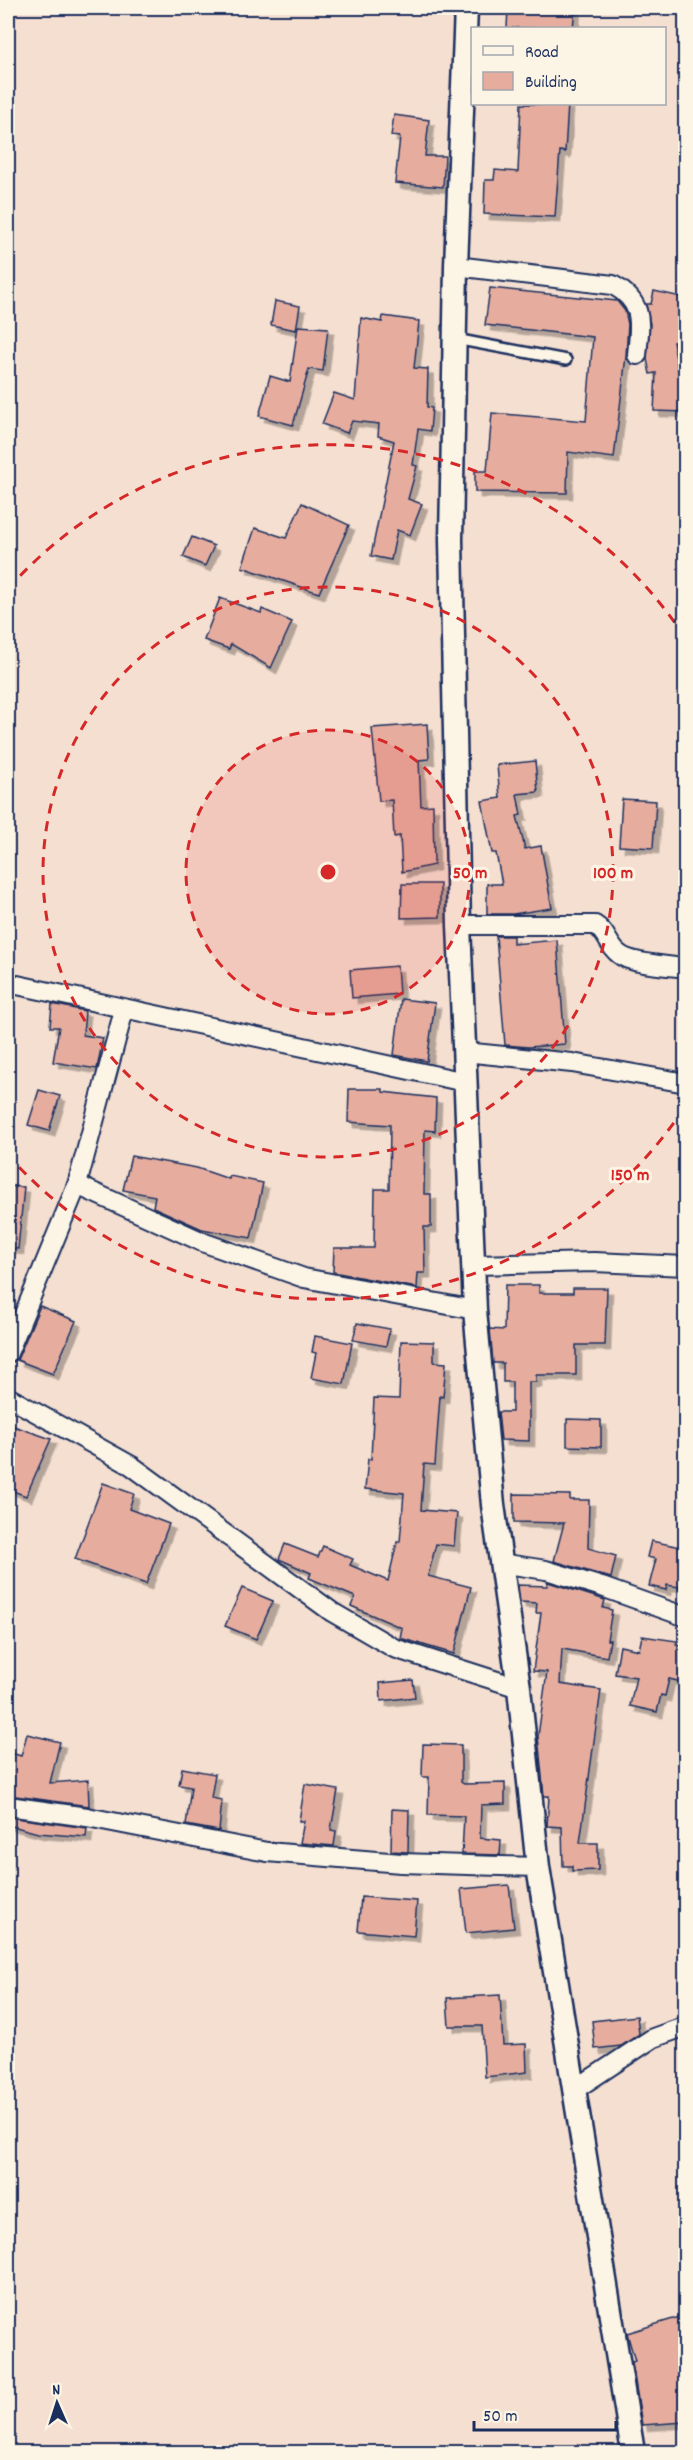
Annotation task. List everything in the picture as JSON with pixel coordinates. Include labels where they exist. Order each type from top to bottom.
[{"type":"street","points":[[466,8],[456,266],[451,540],[459,925],[475,1310],[500,1563],[519,1688],[538,1867],[556,1966],[633,2452]]},
{"type":"street","points":[[456,266],[613,285],[633,300],[637,310],[640,321],[637,355]]},
{"type":"street","points":[[459,925],[595,925],[603,930],[613,948],[626,958],[686,968]]},
{"type":"street","points":[[8,983],[124,1010],[465,1082]]},
{"type":"street","points":[[8,1353],[77,1185],[124,1010]]},
{"type":"street","points":[[464,1052],[572,1063],[686,1083]]},
{"type":"street","points":[[77,1185],[204,1243],[304,1278],[475,1310]]},
{"type":"street","points":[[474,1265],[594,1262],[686,1266]]},
{"type":"street","points":[[8,1396],[132,1466],[332,1612],[394,1648],[519,1688]]},
{"type":"street","points":[[500,1563],[546,1570],[686,1617]]},
{"type":"street","points":[[8,1806],[87,1817],[267,1852],[401,1863],[538,1867]]},
{"type":"street","points":[[574,2090],[653,2037],[686,2026]]},
{"type":"lane","points":[[455,339],[566,360]]},
{"type":"building","points":[[508,8],[575,8],[573,27],[507,27]]},
{"type":"building","points":[[521,105],[568,105],[565,152],[560,151],[555,217],[484,214],[485,180],[494,180],[495,170],[518,172]]},
{"type":"building","points":[[394,115],[429,120],[425,156],[445,156],[443,187],[395,183],[400,137],[391,136]]},
{"type":"building","points":[[490,288],[617,301],[625,311],[628,324],[626,356],[614,458],[568,452],[567,493],[475,492],[475,471],[487,471],[492,413],[586,421],[593,337],[485,325]]},
{"type":"building","points":[[654,291],[686,298],[686,318],[680,343],[673,342],[679,375],[686,376],[686,412],[654,411],[656,373],[650,374],[647,359],[650,324],[646,304],[651,304]]},
{"type":"building","points":[[275,301],[300,306],[296,330],[271,325]]},
{"type":"building","points":[[383,316],[419,321],[414,368],[428,369],[427,407],[432,408],[430,431],[418,429],[413,465],[417,466],[408,499],[422,504],[410,535],[397,530],[391,560],[371,556],[394,441],[378,436],[379,424],[352,421],[347,433],[322,424],[334,393],[355,400],[361,318],[382,322]]},
{"type":"building","points":[[298,326],[328,328],[323,371],[309,369],[293,425],[259,416],[270,376],[290,382]]},
{"type":"building","points":[[302,503],[349,525],[319,593],[242,567],[255,528],[286,538]]},
{"type":"building","points":[[192,537],[214,546],[205,566],[183,557]]},
{"type":"building","points":[[220,598],[261,613],[262,609],[292,622],[271,668],[231,644],[229,649],[204,640]]},
{"type":"building","points":[[427,724],[429,759],[419,760],[421,806],[433,805],[434,865],[402,872],[400,836],[394,837],[392,800],[379,801],[372,728]]},
{"type":"building","points":[[535,761],[538,792],[517,794],[521,815],[517,816],[525,849],[541,846],[552,908],[513,914],[487,914],[487,884],[502,884],[496,853],[492,853],[482,801],[500,798],[497,765]]},
{"type":"building","points":[[622,799],[656,801],[653,848],[619,846]]},
{"type":"building","points":[[402,884],[440,884],[440,917],[401,918]]},
{"type":"building","points":[[496,936],[513,936],[513,944],[557,940],[565,1044],[529,1047],[505,1045]]},
{"type":"building","points":[[397,966],[399,994],[352,998],[350,970]]},
{"type":"building","points":[[401,999],[435,1003],[427,1061],[394,1055]]},
{"type":"building","points":[[52,1004],[85,1011],[83,1035],[103,1038],[97,1069],[53,1062],[59,1027],[50,1027]]},
{"type":"building","points":[[349,1089],[383,1089],[383,1092],[436,1098],[435,1131],[425,1130],[424,1194],[431,1194],[431,1227],[424,1227],[425,1273],[418,1273],[417,1288],[333,1272],[334,1248],[374,1248],[375,1189],[389,1189],[390,1125],[348,1122]]},
{"type":"building","points":[[39,1090],[60,1096],[49,1131],[28,1125]]},
{"type":"building","points":[[131,1156],[197,1168],[229,1179],[230,1176],[263,1183],[251,1238],[202,1229],[153,1207],[155,1196],[123,1190]]},
{"type":"building","points":[[8,1186],[24,1187],[18,1249],[8,1248]]},
{"type":"building","points":[[505,1285],[539,1285],[539,1293],[573,1293],[573,1288],[607,1288],[605,1345],[576,1345],[576,1375],[536,1375],[536,1382],[529,1382],[529,1441],[501,1440],[498,1412],[512,1412],[512,1382],[503,1382],[503,1363],[493,1363],[490,1329],[504,1330]]},
{"type":"building","points":[[40,1306],[76,1321],[53,1374],[17,1360]]},
{"type":"building","points":[[357,1323],[390,1329],[386,1346],[353,1340]]},
{"type":"building","points":[[315,1336],[352,1343],[344,1384],[311,1378],[316,1353],[312,1352]]},
{"type":"building","points":[[401,1341],[434,1342],[434,1362],[446,1363],[443,1397],[440,1396],[435,1465],[424,1464],[421,1510],[457,1513],[454,1546],[436,1544],[428,1576],[471,1587],[454,1654],[400,1638],[402,1628],[351,1606],[355,1597],[309,1578],[311,1573],[279,1559],[285,1544],[318,1557],[323,1546],[353,1559],[350,1565],[388,1581],[397,1542],[400,1542],[404,1493],[365,1489],[368,1459],[371,1459],[374,1398],[399,1399]]},
{"type":"building","points":[[567,1419],[601,1420],[601,1447],[567,1446]]},
{"type":"building","points":[[8,1424],[51,1439],[26,1496],[8,1489]]},
{"type":"building","points":[[103,1483],[134,1494],[129,1509],[169,1524],[146,1584],[75,1559]]},
{"type":"building","points":[[514,1494],[570,1495],[570,1500],[589,1500],[588,1548],[616,1556],[611,1578],[554,1561],[564,1523],[514,1522]]},
{"type":"building","points":[[651,1541],[686,1548],[686,1588],[667,1585],[666,1590],[649,1586],[656,1559],[647,1557]]},
{"type":"building","points":[[548,1582],[605,1600],[603,1608],[612,1610],[607,1657],[562,1649],[560,1684],[601,1690],[580,1843],[598,1843],[598,1870],[572,1871],[572,1866],[563,1866],[562,1827],[547,1826],[549,1796],[544,1796],[538,1736],[547,1672],[533,1671],[541,1613],[536,1613],[537,1603],[520,1602],[518,1585],[547,1586]]},
{"type":"building","points":[[242,1588],[273,1601],[256,1639],[225,1626]]},
{"type":"building","points":[[642,1636],[677,1641],[676,1645],[686,1647],[686,1683],[669,1679],[665,1696],[661,1695],[657,1712],[630,1706],[636,1677],[615,1674],[620,1646],[639,1650]]},
{"type":"building","points":[[413,1680],[415,1697],[381,1701],[380,1683]]},
{"type":"building","points":[[27,1734],[60,1742],[50,1783],[88,1780],[89,1806],[8,1795],[12,1771],[8,1770],[8,1752],[21,1756]]},
{"type":"building","points":[[423,1744],[461,1745],[461,1782],[464,1784],[505,1783],[505,1804],[481,1805],[480,1838],[501,1840],[500,1855],[462,1854],[464,1816],[428,1815],[429,1777],[422,1777]]},
{"type":"building","points":[[182,1768],[215,1774],[211,1798],[222,1800],[219,1831],[186,1825],[191,1787],[179,1785]]},
{"type":"building","points":[[305,1784],[338,1790],[331,1830],[336,1831],[334,1846],[300,1843],[304,1821],[299,1821]]},
{"type":"building","points":[[392,1809],[409,1810],[408,1852],[391,1851]]},
{"type":"building","points":[[8,1817],[87,1828],[86,1837],[38,1833],[8,1825]]},
{"type":"building","points":[[509,1885],[514,1928],[466,1933],[461,1889]]},
{"type":"building","points":[[361,1897],[417,1901],[414,1936],[358,1931]]},
{"type":"building","points":[[500,1995],[503,2045],[526,2044],[527,2072],[485,2077],[482,2026],[449,2026],[447,1998]]},
{"type":"building","points":[[637,2016],[639,2034],[621,2046],[595,2049],[592,2021]]},
{"type":"building","points":[[686,2315],[686,2422],[642,2425],[632,2362],[635,2361],[627,2333]]}]
